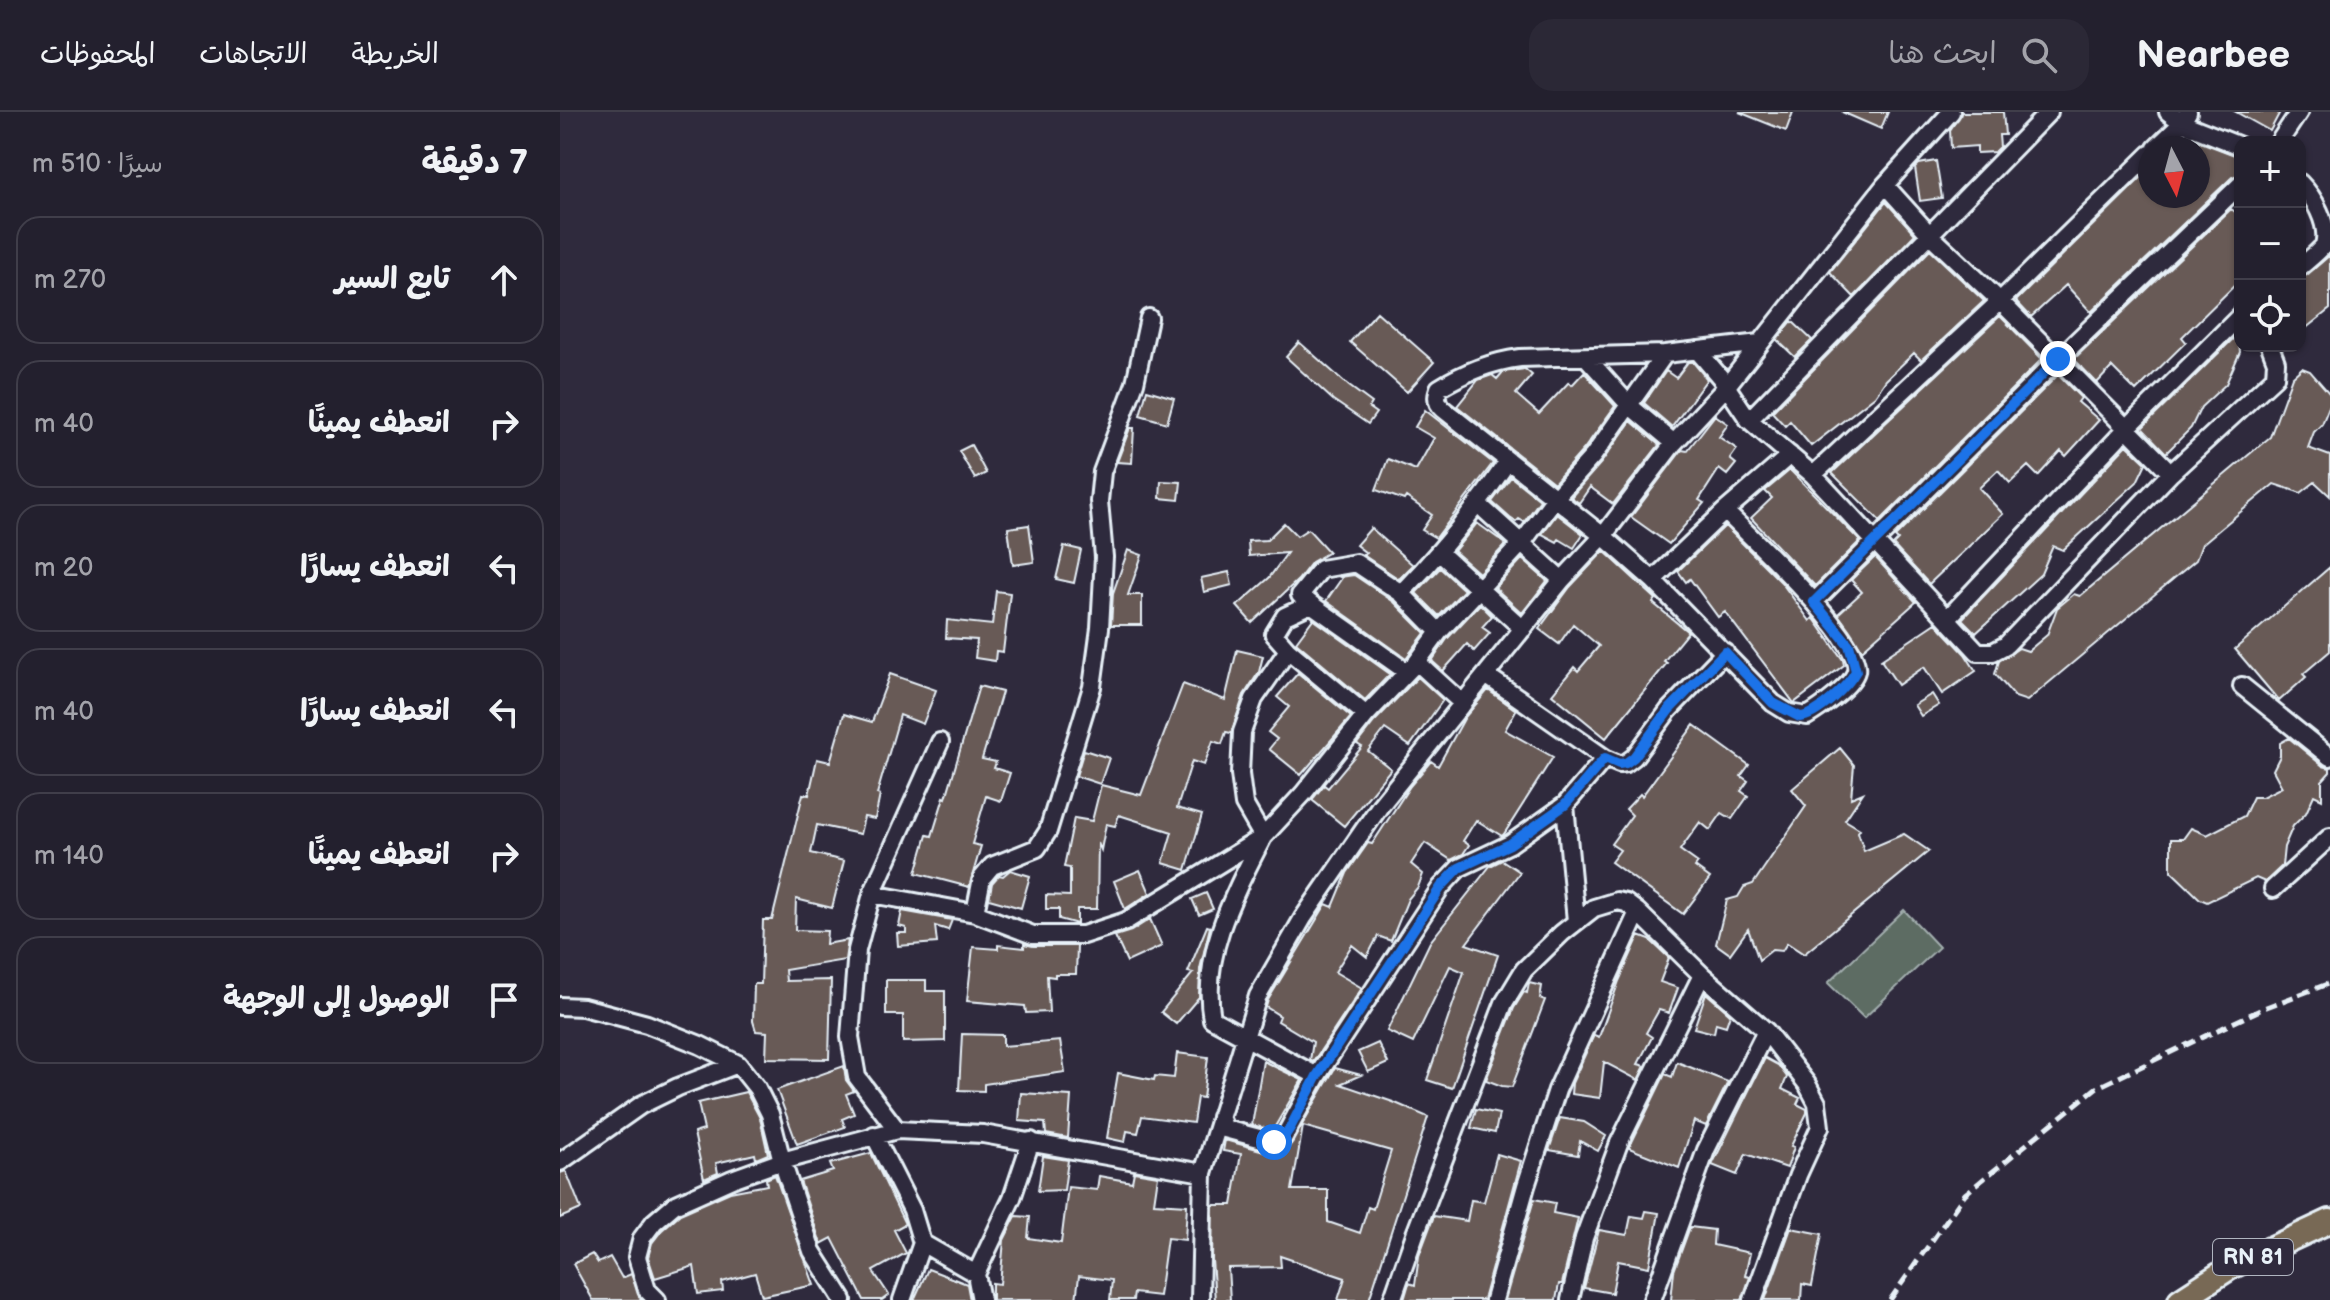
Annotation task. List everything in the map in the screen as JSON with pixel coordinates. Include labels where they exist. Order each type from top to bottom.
[{"type":"main road","name":"RN 81","points":[[2180,1300],[2231,1267],[2330,1221]]},
{"type":"street","points":[[1200,1300],[1203,1173],[1258,996],[1303,918],[1380,806],[1562,580],[1603,536],[1674,443],[1726,387],[1885,185],[1951,112]]},
{"type":"street","points":[[1749,420],[2049,112]]},
{"type":"street","points":[[2168,112],[2234,143]]},
{"type":"street","points":[[2283,136],[2299,112]]},
{"type":"street","points":[[2168,136],[2185,118]]},
{"type":"street","points":[[1813,475],[2000,301],[2138,166]]},
{"type":"street","points":[[1885,185],[1931,236],[2171,473]]},
{"type":"street","points":[[1814,602],[2058,359],[2234,191]]},
{"type":"street","points":[[2306,191],[2323,213],[2327,232],[2325,243],[2306,261]]},
{"type":"street","points":[[975,913],[982,878],[992,866],[1037,848],[1048,831],[1092,687],[1100,628],[1104,557],[1099,501],[1102,472],[1135,383],[1149,318]]},
{"type":"street","points":[[1947,619],[2127,428],[2234,322]]},
{"type":"street","points":[[1725,511],[1814,602],[1849,645],[1856,671],[1850,683],[1813,713],[1800,717],[1773,703],[1653,580],[1603,536],[1438,405],[1439,388],[1463,373],[1497,361],[1665,354],[1760,343]]},
{"type":"street","points":[[1697,350],[1749,420],[1813,475],[1978,652],[2000,650],[2171,473],[2275,377],[2276,362],[2272,352]]},
{"type":"street","points":[[872,894],[975,913],[1033,935],[1083,935],[1126,921],[1263,837],[1439,632],[1522,543],[1555,498],[1593,456],[1665,354]]},
{"type":"street","points":[[1586,357],[1630,406],[1674,443]]},
{"type":"street","points":[[1653,580],[1725,511],[1790,455]]},
{"type":"street","points":[[1401,593],[1440,553],[1479,505],[1508,461]]},
{"type":"street","points":[[1479,505],[1562,580]]},
{"type":"street","points":[[1440,553],[1523,629]]},
{"type":"street","points":[[1439,632],[1401,593],[1356,563],[1326,567],[1300,595],[1412,667],[1463,704]]},
{"type":"street","points":[[1311,604],[1285,616],[1274,634],[1288,650],[1366,715]]},
{"type":"street","points":[[1263,837],[1244,804],[1240,774],[1242,732],[1254,699],[1288,650]]},
{"type":"street","points":[[1487,676],[1605,758],[1619,764],[1634,757],[1669,710],[1725,652]]},
{"type":"street","points":[[2242,686],[2330,757]]},
{"type":"street","points":[[897,1130],[857,1077],[850,1037],[857,950],[872,894],[940,742]]},
{"type":"street","points":[[1220,1117],[1225,1129],[1263,1140],[1279,1141],[1290,1128],[1317,1076],[1441,887],[1459,868],[1510,844],[1565,805],[1605,758]]},
{"type":"street","points":[[1565,805],[1576,921]]},
{"type":"street","points":[[1263,837],[1227,910],[1208,998],[1212,1019],[1317,1076]]},
{"type":"street","points":[[2273,889],[2330,837]]},
{"type":"street","points":[[1392,1300],[1504,1003],[1524,970],[1576,921],[1594,908],[1617,901],[1626,903],[1638,912],[1702,975],[1766,1031],[1807,1084],[1817,1103],[1820,1127],[1798,1175],[1753,1300]]},
{"type":"street","points":[[1494,1300],[1557,1090],[1638,912]]},
{"type":"street","points":[[1570,1300],[1584,1238],[1619,1143],[1702,975]]},
{"type":"street","points":[[560,1006],[583,1007],[647,1024],[738,1064],[757,1088],[770,1114],[812,1251],[843,1300]]},
{"type":"street","points":[[1652,1300],[1706,1150],[1766,1031]]},
{"type":"street","points":[[560,1162],[641,1105],[738,1064]]},
{"type":"street","points":[[657,1300],[647,1290],[637,1257],[642,1238],[654,1222],[674,1205],[782,1161],[874,1135],[897,1130],[983,1134],[1203,1173]]},
{"type":"street","points":[[874,1135],[912,1210],[922,1243],[902,1300]]},
{"type":"street","points":[[981,1300],[976,1274],[1012,1198],[1031,1141]]},
{"type":"street","points":[[922,1243],[976,1274]]},
{"type":"green space","points":[[1904,910],[1939,947],[1864,1018],[1828,983]]},
{"type":"building","points":[[1739,112],[1793,112],[1786,131]]},
{"type":"building","points":[[1842,112],[1888,112],[1881,129]]},
{"type":"building","points":[[1962,112],[2003,112],[2005,135],[1999,135],[2000,147],[1995,152],[1977,153],[1977,146],[1951,148],[1950,130]]},
{"type":"building","points":[[2236,112],[2280,112],[2270,131]]},
{"type":"building","points":[[2210,146],[2234,155],[2232,177],[2210,198]]},
{"type":"building","points":[[1936,161],[1942,198],[1920,201],[1915,168],[1919,164]]},
{"type":"building","points":[[2138,181],[2138,208],[2200,208],[2091,312],[2066,285],[2031,317],[2016,301]]},
{"type":"building","points":[[1886,202],[1915,234],[1854,297],[1830,272]]},
{"type":"building","points":[[2231,209],[2234,211],[2234,286],[2182,337],[2186,342],[2136,391],[2112,367],[2097,383],[2074,359]]},
{"type":"building","points":[[1930,250],[1984,301],[1921,360],[1914,353],[1886,380],[1875,396],[1811,446],[1790,421],[1785,426],[1772,412]]},
{"type":"building","points":[[2330,255],[2330,309],[2306,328],[2306,275]]},
{"type":"building","points":[[1377,312],[1434,362],[1407,392],[1350,342]]},
{"type":"building","points":[[2000,316],[2042,359],[1880,521],[1832,473]]},
{"type":"building","points":[[1792,321],[1812,340],[1795,357],[1777,340]]},
{"type":"building","points":[[2234,338],[2234,352],[2240,352],[2226,384],[2201,407],[2191,428],[2166,453],[2142,428]]},
{"type":"building","points":[[1299,342],[1372,403],[1369,408],[1376,413],[1368,424],[1333,400],[1286,357]]},
{"type":"building","points":[[1688,362],[1693,362],[1707,379],[1672,427],[1644,403],[1666,371],[1676,378]]},
{"type":"building","points":[[2302,368],[2310,371],[2330,394],[2330,404],[2322,424],[2314,432],[2308,448],[2330,456],[2330,496],[2315,482],[2301,493],[2274,484],[2202,544],[2196,560],[2027,701],[2015,697],[1995,674],[1999,661],[2019,648],[2028,651],[2047,635],[2057,608],[2074,594],[2080,596],[2270,437],[2292,377]]},
{"type":"building","points":[[1525,369],[1532,375],[1516,394],[1539,414],[1569,382],[1572,385],[1584,372],[1615,406],[1584,449],[1554,483],[1457,406],[1478,380],[1492,375],[1497,379],[1503,372]]},
{"type":"building","points":[[2058,375],[2081,398],[2078,402],[2099,420],[2066,456],[2061,451],[2038,476],[2028,466],[2010,483],[1998,470],[1979,488],[2003,514],[1929,584],[1893,545],[1898,540],[1895,537]]},
{"type":"building","points":[[1147,390],[1174,398],[1167,423],[1140,415]]},
{"type":"building","points":[[1425,410],[1493,463],[1436,538],[1422,530],[1432,515],[1406,497],[1404,500],[1376,490],[1388,459],[1416,470],[1434,438],[1415,427]]},
{"type":"building","points":[[1715,415],[1728,424],[1719,437],[1737,449],[1730,459],[1736,464],[1727,475],[1719,469],[1699,500],[1704,503],[1669,544],[1631,517],[1682,450],[1687,451]]},
{"type":"building","points":[[1631,421],[1659,445],[1613,504],[1590,487],[1579,503],[1571,497],[1601,463]]},
{"type":"building","points":[[1130,428],[1134,428],[1132,463],[1117,462]]},
{"type":"building","points":[[971,445],[986,473],[975,479],[959,451]]},
{"type":"building","points":[[2127,445],[2146,463],[2137,482],[2063,550],[2053,546],[2041,574],[1976,633],[1962,619]]},
{"type":"building","points":[[1790,470],[1860,541],[1815,586],[1751,518],[1772,498],[1765,491]]},
{"type":"building","points":[[1511,477],[1540,500],[1524,522],[1519,519],[1516,522],[1492,502]]},
{"type":"building","points":[[1161,481],[1181,482],[1179,500],[1160,498]]},
{"type":"building","points":[[1557,514],[1583,534],[1574,548],[1542,534]]},
{"type":"building","points":[[1284,523],[1297,536],[1308,529],[1329,552],[1312,562],[1298,580],[1252,623],[1237,606],[1269,578],[1287,553],[1249,556],[1248,541],[1267,540]]},
{"type":"building","points":[[1477,523],[1506,544],[1479,573],[1454,551]]},
{"type":"building","points":[[1029,525],[1034,562],[1013,565],[1008,528]]},
{"type":"building","points":[[1725,526],[1781,582],[1810,621],[1815,620],[1843,660],[1844,665],[1794,703],[1725,612],[1718,617],[1690,579],[1686,582],[1678,571]]},
{"type":"building","points":[[1371,528],[1413,565],[1399,579],[1363,555],[1366,553],[1356,545]]},
{"type":"building","points":[[1064,546],[1081,550],[1074,583],[1056,579]]},
{"type":"building","points":[[1128,550],[1142,555],[1128,595],[1142,595],[1142,625],[1111,625],[1113,593]]},
{"type":"building","points":[[1604,551],[1656,599],[1653,603],[1688,632],[1606,738],[1552,694],[1574,667],[1578,671],[1599,646],[1573,624],[1559,644],[1539,629],[1570,587]]},
{"type":"building","points":[[1875,557],[1916,602],[1862,650],[1838,614],[1862,592],[1851,580]]},
{"type":"building","points":[[1522,559],[1547,581],[1522,613],[1495,588]]},
{"type":"building","points":[[2330,567],[2330,651],[2303,674],[2306,677],[2279,701],[2235,649]]},
{"type":"building","points":[[1440,568],[1464,590],[1439,616],[1416,593]]},
{"type":"building","points":[[1229,572],[1232,585],[1204,592],[1201,578]]},
{"type":"building","points":[[1354,575],[1394,602],[1425,633],[1406,658],[1326,601],[1340,577]]},
{"type":"building","points":[[996,591],[1010,593],[1003,652],[996,651],[995,661],[975,658],[977,640],[946,638],[947,620],[992,625]]},
{"type":"building","points":[[1480,604],[1492,616],[1482,627],[1490,633],[1474,651],[1467,644],[1443,671],[1432,661],[1447,639]]},
{"type":"building","points":[[1313,619],[1390,674],[1365,700],[1296,642]]},
{"type":"building","points":[[1936,623],[1965,654],[1976,671],[1942,694],[1924,667],[1898,685],[1881,660]]},
{"type":"building","points":[[1237,650],[1263,656],[1259,672],[1244,695],[1231,733],[1226,732],[1222,744],[1213,741],[1204,765],[1192,761],[1177,808],[1202,815],[1186,870],[1163,863],[1172,832],[1119,815],[1115,826],[1106,824],[1101,850],[1098,843],[1097,909],[1077,909],[1077,924],[1059,919],[1059,909],[1046,909],[1046,895],[1070,896],[1070,868],[1064,867],[1074,818],[1092,821],[1101,785],[1141,795],[1183,684],[1225,700]]},
{"type":"building","points":[[1298,673],[1351,717],[1301,775],[1269,749],[1277,739],[1268,732],[1289,707],[1277,697]]},
{"type":"building","points":[[890,674],[936,690],[923,724],[900,715],[877,794],[880,795],[875,819],[864,817],[860,834],[817,825],[811,853],[844,861],[832,908],[796,899],[795,930],[827,931],[826,944],[848,940],[845,960],[785,970],[786,981],[831,980],[829,1059],[766,1058],[767,1032],[756,1031],[753,1021],[754,984],[761,984],[763,920],[772,920],[803,794],[809,795],[817,759],[830,762],[844,714],[872,722]]},
{"type":"building","points":[[1418,677],[1443,700],[1410,746],[1385,729],[1368,751],[1391,769],[1344,826],[1312,800],[1324,785],[1328,788],[1362,747],[1357,744],[1374,722]]},
{"type":"building","points":[[979,686],[1002,692],[982,759],[996,762],[994,768],[1010,773],[1001,801],[986,796],[972,844],[981,846],[969,887],[916,873],[927,835],[932,836],[946,798]]},
{"type":"building","points":[[1488,690],[1516,710],[1505,730],[1553,757],[1502,836],[1476,820],[1463,841],[1469,845],[1463,854],[1451,860],[1425,843],[1411,864],[1423,874],[1418,887],[1408,899],[1391,941],[1378,936],[1367,957],[1352,945],[1335,972],[1362,988],[1313,1062],[1310,1060],[1313,1042],[1278,1021],[1280,1016],[1266,1007],[1268,1000],[1326,904],[1333,907],[1347,873],[1368,843],[1372,844],[1410,786],[1431,761],[1438,766],[1465,717]]},
{"type":"building","points":[[1932,694],[1939,705],[1921,716],[1914,705]]},
{"type":"building","points":[[1694,725],[1749,765],[1741,776],[1748,781],[1741,791],[1748,796],[1732,819],[1722,813],[1710,830],[1700,822],[1680,850],[1698,863],[1695,867],[1710,878],[1683,914],[1611,862],[1620,850],[1611,844],[1632,815],[1626,809],[1640,794],[1642,796]]},
{"type":"building","points":[[2289,738],[2323,766],[2330,768],[2322,781],[2322,799],[2314,795],[2306,813],[2293,826],[2284,847],[2282,866],[2265,882],[2256,878],[2207,902],[2200,899],[2171,871],[2171,839],[2183,839],[2191,828],[2207,835],[2244,816],[2253,797],[2262,797],[2282,787],[2273,770],[2280,756],[2280,743]]},
{"type":"building","points":[[1840,748],[1854,765],[1851,798],[1863,793],[1845,820],[1860,829],[1858,832],[1864,851],[1904,834],[1929,851],[1804,954],[1787,943],[1782,951],[1772,950],[1759,960],[1748,929],[1730,954],[1716,944],[1727,900],[1738,897],[1744,887],[1753,884],[1806,806],[1792,789]]},
{"type":"building","points":[[1084,750],[1109,758],[1100,784],[1076,776]]},
{"type":"building","points":[[1502,860],[1520,872],[1466,944],[1498,955],[1452,1088],[1427,1080],[1464,972],[1450,966],[1413,1043],[1387,1031],[1430,942],[1490,866]]},
{"type":"building","points":[[1010,870],[1030,876],[1021,908],[989,899],[992,883]]},
{"type":"building","points":[[1140,870],[1150,893],[1125,909],[1114,881]]},
{"type":"building","points":[[1206,893],[1213,909],[1199,915],[1192,899]]},
{"type":"building","points":[[902,911],[952,920],[948,930],[935,926],[937,943],[898,946],[897,933],[906,933],[906,928],[899,926]]},
{"type":"building","points":[[1150,919],[1162,946],[1127,962],[1115,936],[1131,931]]},
{"type":"building","points":[[1207,926],[1210,927],[1200,969],[1199,997],[1176,1024],[1161,1012],[1193,973],[1188,972]]},
{"type":"building","points":[[1639,936],[1650,940],[1669,958],[1660,982],[1678,988],[1669,1013],[1659,1010],[1646,1033],[1652,1037],[1638,1064],[1645,1066],[1638,1080],[1604,1062],[1600,1098],[1571,1094],[1572,1083],[1594,1035],[1599,1037]]},
{"type":"building","points":[[1024,944],[1077,946],[1076,974],[1047,976],[1049,1012],[1026,1013],[1025,1006],[967,1001],[973,947],[998,949],[998,945],[1024,948]]},
{"type":"building","points":[[886,980],[926,980],[926,991],[945,991],[945,1041],[903,1042],[903,1015],[886,1015]]},
{"type":"building","points":[[1529,983],[1542,986],[1540,998],[1545,1000],[1512,1087],[1502,1086],[1486,1080],[1514,1008],[1524,992],[1527,993]]},
{"type":"building","points":[[1706,993],[1730,1014],[1726,1026],[1716,1023],[1714,1033],[1694,1028]]},
{"type":"building","points":[[962,1034],[1003,1035],[1003,1046],[1060,1041],[1065,1072],[984,1084],[984,1091],[959,1090]]},
{"type":"building","points":[[1378,1043],[1388,1063],[1368,1072],[1358,1052]]},
{"type":"building","points":[[1177,1053],[1208,1057],[1203,1098],[1197,1097],[1193,1123],[1142,1116],[1138,1133],[1127,1131],[1125,1142],[1107,1138],[1118,1073],[1154,1080],[1155,1076],[1174,1078]]},
{"type":"building","points":[[1765,1058],[1778,1065],[1787,1077],[1782,1089],[1800,1098],[1797,1104],[1807,1109],[1807,1113],[1791,1146],[1794,1147],[1787,1168],[1746,1154],[1737,1175],[1712,1165]]},
{"type":"building","points":[[1263,1061],[1302,1080],[1273,1130],[1252,1125]]},
{"type":"building","points":[[1677,1062],[1728,1082],[1706,1126],[1694,1121],[1679,1168],[1629,1148],[1665,1074],[1672,1077]]},
{"type":"building","points":[[844,1066],[846,1080],[854,1091],[846,1094],[854,1114],[842,1119],[845,1127],[797,1144],[777,1090]]},
{"type":"building","points":[[1335,1068],[1361,1075],[1340,1084],[1428,1117],[1369,1300],[1338,1300],[1345,1278],[1280,1256],[1281,1267],[1228,1268],[1230,1300],[1215,1300],[1213,1205],[1232,1205],[1241,1154],[1223,1151],[1225,1140],[1271,1153],[1289,1147]],"holes":[[[1303,1126],[1391,1151],[1373,1209],[1368,1207],[1360,1233],[1328,1222],[1328,1190],[1292,1190]]]},
{"type":"building","points":[[746,1092],[760,1118],[768,1154],[756,1159],[755,1154],[716,1163],[718,1173],[704,1179],[694,1133],[704,1130],[698,1103]]},
{"type":"building","points":[[1021,1093],[1071,1096],[1068,1138],[1046,1134],[1045,1123],[1019,1121]]},
{"type":"building","points":[[1476,1109],[1499,1114],[1495,1133],[1471,1128]]},
{"type":"building","points":[[1560,1118],[1584,1122],[1606,1136],[1598,1151],[1580,1141],[1578,1155],[1549,1150]]},
{"type":"building","points":[[871,1153],[905,1224],[894,1230],[906,1253],[873,1271],[889,1295],[882,1300],[864,1300],[832,1238],[821,1244],[800,1181],[833,1171],[830,1164]]},
{"type":"building","points":[[1497,1154],[1521,1161],[1483,1300],[1404,1300],[1409,1283],[1415,1285],[1419,1256],[1434,1216],[1467,1221],[1471,1200],[1484,1202]]},
{"type":"building","points":[[1043,1156],[1068,1160],[1064,1190],[1038,1191]]},
{"type":"building","points":[[566,1171],[581,1209],[560,1218],[560,1173]]},
{"type":"building","points":[[1134,1172],[1158,1176],[1154,1203],[1187,1205],[1185,1240],[1167,1238],[1159,1296],[1134,1293],[1133,1300],[1110,1300],[1112,1280],[1079,1276],[1076,1300],[992,1300],[992,1283],[1000,1284],[1004,1240],[1016,1216],[1030,1217],[1028,1238],[1061,1243],[1068,1187],[1097,1190],[1099,1176],[1132,1182]]},
{"type":"building","points":[[775,1175],[814,1285],[762,1296],[755,1273],[722,1282],[723,1291],[698,1294],[694,1266],[655,1278],[648,1257],[652,1243],[680,1214],[730,1192],[767,1185],[766,1179]]},
{"type":"building","points":[[1534,1199],[1555,1203],[1553,1213],[1578,1218],[1562,1284],[1559,1284],[1556,1300],[1505,1300]]},
{"type":"building","points":[[1646,1211],[1659,1213],[1649,1267],[1618,1261],[1612,1293],[1584,1288],[1599,1230],[1627,1235],[1631,1216],[1644,1218]]},
{"type":"building","points":[[1690,1227],[1714,1230],[1713,1245],[1750,1253],[1745,1276],[1750,1277],[1742,1300],[1671,1300],[1674,1271]]},
{"type":"building","points":[[1791,1228],[1822,1234],[1812,1286],[1802,1284],[1801,1300],[1765,1300]]},
{"type":"building","points":[[592,1254],[598,1263],[610,1257],[622,1278],[631,1274],[641,1300],[593,1300],[573,1264]]},
{"type":"building","points":[[928,1269],[967,1284],[970,1300],[914,1300]]},
{"type":"railway","points":[[1890,1300],[1965,1194],[2096,1088],[2264,1008],[2330,983]]},
{"type":"route","points":[[1274,1142],[1284,1137],[1290,1128],[1317,1076],[1441,887],[1459,868],[1510,844],[1565,805],[1605,758],[1619,764],[1634,757],[1669,710],[1725,652],[1773,703],[1800,717],[1813,713],[1850,683],[1856,671],[1855,658],[1849,645],[1814,602],[2058,359]]}]
